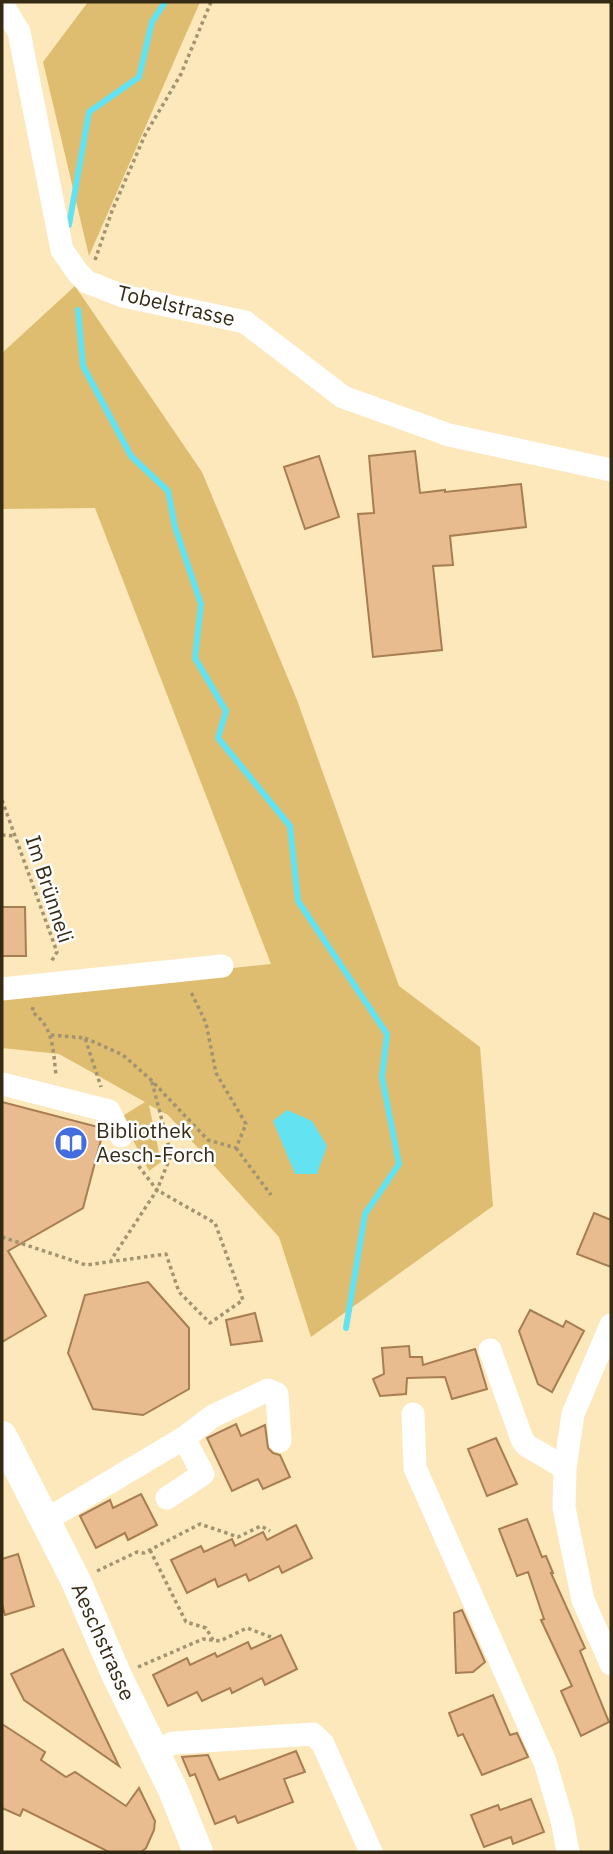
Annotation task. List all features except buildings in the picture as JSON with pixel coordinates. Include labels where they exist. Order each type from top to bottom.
[{"type":"main road","name":"Aeschstrasse","points":[[2,1436],[76,1581],[117,1676],[187,1822],[198,1852]]},
{"type":"street","points":[[2,4],[19,32],[62,250],[87,282]]},
{"type":"street","name":"Tobelstrasse","points":[[87,282],[123,296],[244,322],[343,397],[449,435],[611,470]]},
{"type":"street","points":[[2,989],[222,966]]},
{"type":"street","points":[[2,1084],[109,1111],[121,1136]]},
{"type":"street","points":[[611,1325],[573,1413],[565,1468],[564,1508],[583,1600],[611,1664]]},
{"type":"street","points":[[491,1350],[522,1439],[526,1445],[565,1468]]},
{"type":"street","points":[[46,1520],[184,1438],[213,1416],[268,1390],[277,1394],[280,1440]]},
{"type":"street","points":[[413,1414],[415,1468],[545,1762],[568,1852]]},
{"type":"street","points":[[167,1498],[203,1474],[184,1438]]},
{"type":"street","points":[[155,1752],[173,1743],[313,1734],[323,1744],[371,1852]]},
{"type":"path","points":[[87,282],[112,211],[145,135],[181,74],[211,2]]},
{"type":"path","name":"Im Brünneli","points":[[2,800],[57,952],[37,986]]},
{"type":"path","points":[[2,835],[15,836]]},
{"type":"path","points":[[182,971],[206,1023],[216,1073],[246,1124],[236,1148]]},
{"type":"path","points":[[37,986],[32,1012],[44,1020],[51,1035],[59,1097]]},
{"type":"path","points":[[51,1035],[85,1038],[124,1055],[208,1140],[236,1148],[271,1195]]},
{"type":"path","points":[[85,1038],[109,1111]]},
{"type":"path","points":[[111,1260],[157,1190],[171,1155],[151,1080]]},
{"type":"path","points":[[2,1237],[86,1265],[166,1254],[179,1292],[210,1323],[243,1300],[215,1223],[157,1190],[131,1159],[121,1136]]},
{"type":"path","points":[[76,1581],[137,1552],[144,1553],[200,1524],[238,1537],[261,1526],[270,1531]]},
{"type":"path","points":[[150,1550],[186,1622],[206,1628],[213,1640]]},
{"type":"path","points":[[117,1676],[203,1639],[220,1641],[247,1628],[271,1637]]},
{"type":"shaded area","points":[[88,2],[200,2],[89,256],[43,62]]},
{"type":"shaded area","points":[[75,286],[202,472],[297,700],[399,986],[480,1047],[493,1206],[311,1337],[279,1237],[168,1115],[149,1105],[161,1162],[149,1171],[121,1117],[145,1102],[59,1054],[2,1048],[2,993],[271,964],[95,508],[2,509],[2,353]]},
{"type":"water","points":[[287,1110],[312,1121],[327,1146],[317,1174],[295,1174],[273,1121]]},
{"type":"waterway","points":[[69,225],[89,112],[139,77],[152,22],[165,2]]},
{"type":"waterway","points":[[78,310],[83,366],[131,456],[168,491],[175,527],[201,604],[195,658],[226,711],[218,738],[290,826],[298,901],[387,1034],[382,1077],[399,1164],[365,1214],[346,1328]]},
{"type":"place","name":"Bibliothek Aesch-Forch","points":[[71,1143]]}]
